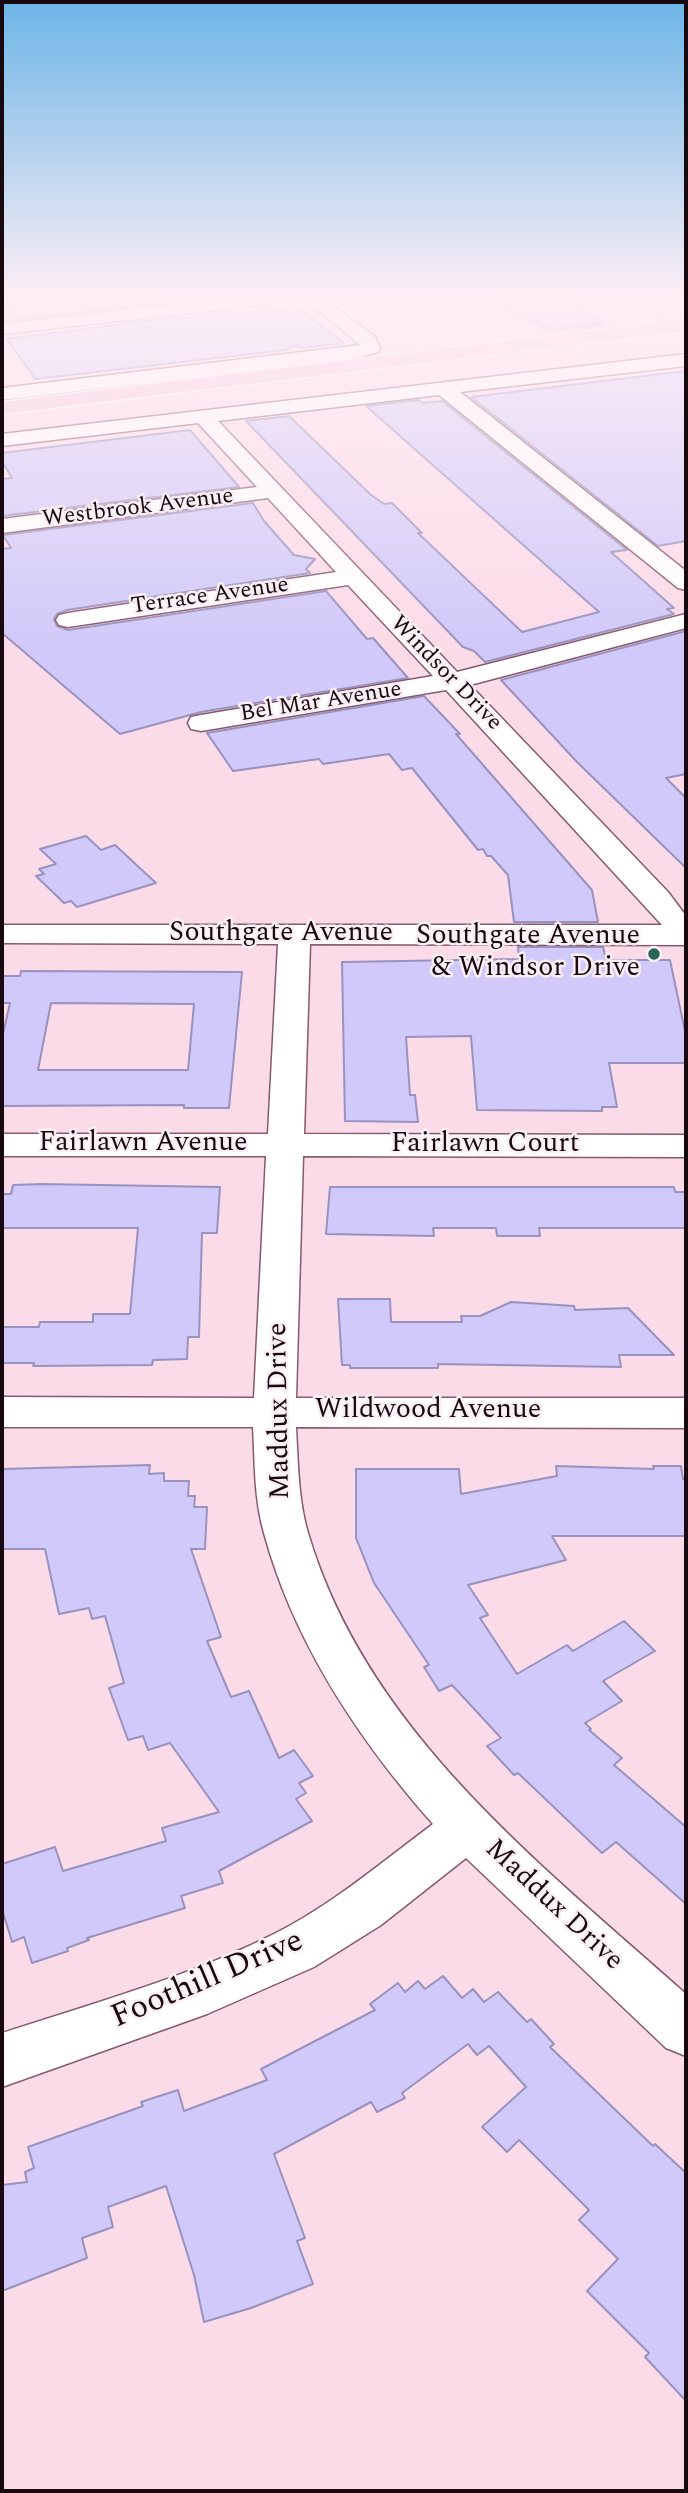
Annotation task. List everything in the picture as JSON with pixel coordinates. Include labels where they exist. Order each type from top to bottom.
[{"type":"main road","points":[[2,418],[26,415]]},
{"type":"street","points":[[2,440],[208,415]]},
{"type":"street","points":[[477,415],[686,583]]},
{"type":"street","name":"Windsor Drive","points":[[202,416],[657,900],[686,936]]},
{"type":"street","name":"Westbrook Avenue","points":[[2,526],[274,491]]},
{"type":"street","name":"Terrace Avenue","points":[[68,620],[352,577]]},
{"type":"street","name":"Bel Mar Avenue","points":[[201,723],[453,681],[686,621]]},
{"type":"street","name":"Southgate Avenue","points":[[2,934],[686,936]]},
{"type":"street","name":"Maddux Drive","points":[[294,935],[274,1412],[277,1474],[286,1532],[305,1590],[333,1649],[367,1706],[410,1762],[468,1827],[686,2030]]},
{"type":"street","name":"Fairlawn Avenue","points":[[2,1145],[284,1146]]},
{"type":"street","name":"Fairlawn Court","points":[[284,1146],[686,1146]]},
{"type":"street","name":"Wildwood Avenue","points":[[2,1412],[686,1413]]},
{"type":"street","name":"Foothill Drive","points":[[2,2060],[171,2002],[297,1949],[351,1914],[468,1827]]},
{"type":"building","points":[[377,415],[460,415],[627,550],[611,552],[674,608],[667,609],[674,614],[485,662],[474,651],[463,647],[246,421],[289,416],[370,494],[384,504],[392,503],[422,533],[418,533],[522,632],[599,612]]},
{"type":"building","points":[[494,415],[686,415],[686,541],[658,546]]},
{"type":"building","points":[[190,430],[239,487],[2,516],[2,479],[12,478],[2,461],[2,453]]},
{"type":"building","points":[[253,503],[264,521],[294,555],[315,559],[306,569],[310,573],[67,610],[57,614],[54,619],[57,626],[68,630],[326,591],[367,639],[373,638],[408,678],[201,712],[120,734],[2,633],[2,549],[11,548],[3,535]]},
{"type":"building","points":[[686,631],[686,774],[666,778],[686,798],[686,868],[577,762],[501,680]]},
{"type":"building","points":[[424,696],[460,734],[456,734],[592,890],[598,922],[514,922],[508,875],[483,849],[478,850],[412,768],[402,770],[389,754],[323,764],[319,759],[233,771],[207,733]]},
{"type":"building","points":[[86,836],[101,850],[115,845],[156,883],[77,907],[71,901],[64,903],[36,876],[44,874],[39,869],[56,864],[40,849]]},
{"type":"building","points":[[518,947],[603,947],[606,960],[670,960],[686,1036],[686,1063],[609,1063],[617,1107],[602,1107],[602,1111],[477,1110],[471,1036],[406,1037],[410,1095],[415,1095],[418,1122],[345,1121],[342,962],[519,959]]},
{"type":"building","points":[[21,971],[242,972],[229,1108],[184,1108],[184,1105],[2,1106],[2,1038],[10,1003],[2,1003],[2,976],[20,976]],"holes":[[[51,1003],[194,1004],[188,1070],[38,1070]]]},
{"type":"building","points":[[13,1185],[220,1187],[217,1233],[202,1233],[199,1337],[188,1337],[187,1359],[153,1360],[152,1365],[33,1366],[34,1363],[2,1363],[2,1327],[39,1327],[40,1322],[93,1322],[93,1314],[130,1314],[138,1228],[2,1228],[2,1194],[11,1194]]},
{"type":"building","points":[[330,1187],[674,1187],[675,1192],[686,1192],[686,1228],[539,1228],[540,1236],[497,1236],[496,1228],[433,1228],[434,1236],[326,1234]]},
{"type":"building","points":[[338,1299],[390,1299],[391,1322],[462,1322],[461,1316],[480,1316],[511,1302],[574,1306],[575,1310],[628,1308],[674,1355],[619,1355],[621,1367],[438,1364],[438,1368],[350,1368],[350,1365],[342,1365]]},
{"type":"building","points":[[150,1465],[149,1474],[164,1473],[164,1481],[189,1481],[188,1496],[195,1496],[194,1507],[207,1507],[205,1549],[191,1549],[221,1637],[207,1641],[231,1697],[249,1691],[279,1758],[294,1750],[313,1776],[299,1783],[306,1793],[296,1799],[312,1821],[219,1871],[223,1883],[181,1896],[185,1908],[87,1938],[89,1940],[67,1948],[68,1951],[32,1963],[24,1937],[12,1942],[2,1909],[2,1864],[55,1847],[63,1871],[166,1841],[162,1828],[219,1812],[170,1743],[148,1750],[143,1736],[128,1740],[109,1688],[124,1683],[105,1616],[92,1619],[89,1608],[59,1614],[45,1549],[2,1549],[2,1469]]},
{"type":"building","points":[[556,1466],[654,1469],[653,1466],[681,1466],[683,1479],[686,1479],[686,1536],[552,1536],[566,1560],[468,1585],[488,1615],[480,1618],[517,1674],[567,1645],[573,1651],[624,1621],[655,1651],[603,1681],[622,1701],[585,1723],[591,1729],[589,1730],[622,1758],[614,1765],[686,1827],[686,1904],[616,1842],[602,1853],[518,1773],[514,1775],[487,1746],[501,1738],[452,1685],[439,1691],[424,1667],[429,1665],[374,1583],[356,1538],[356,1469],[459,1469],[461,1494],[557,1476]]},
{"type":"building","points":[[443,1976],[462,1998],[473,1989],[484,2002],[498,1992],[527,2022],[531,2019],[554,2044],[550,2047],[653,2146],[655,2144],[686,2173],[686,2401],[645,2357],[649,2353],[587,2291],[618,2259],[579,2220],[589,2210],[519,2140],[507,2152],[482,2127],[526,2087],[489,2046],[477,2055],[468,2044],[402,2093],[405,2098],[377,2112],[371,2102],[274,2154],[305,2238],[297,2241],[313,2284],[251,2308],[204,2322],[194,2275],[166,2186],[108,2207],[113,2227],[82,2238],[87,2258],[2,2291],[2,2185],[27,2182],[25,2172],[34,2168],[28,2147],[143,2106],[141,2102],[178,2090],[184,2111],[267,2080],[261,2069],[375,2010],[370,2004],[398,1983],[405,1992],[418,1981],[425,1989]]},
{"type":"place","name":"Southgate Avenue & Windsor Drive","points":[[654,954]]}]
